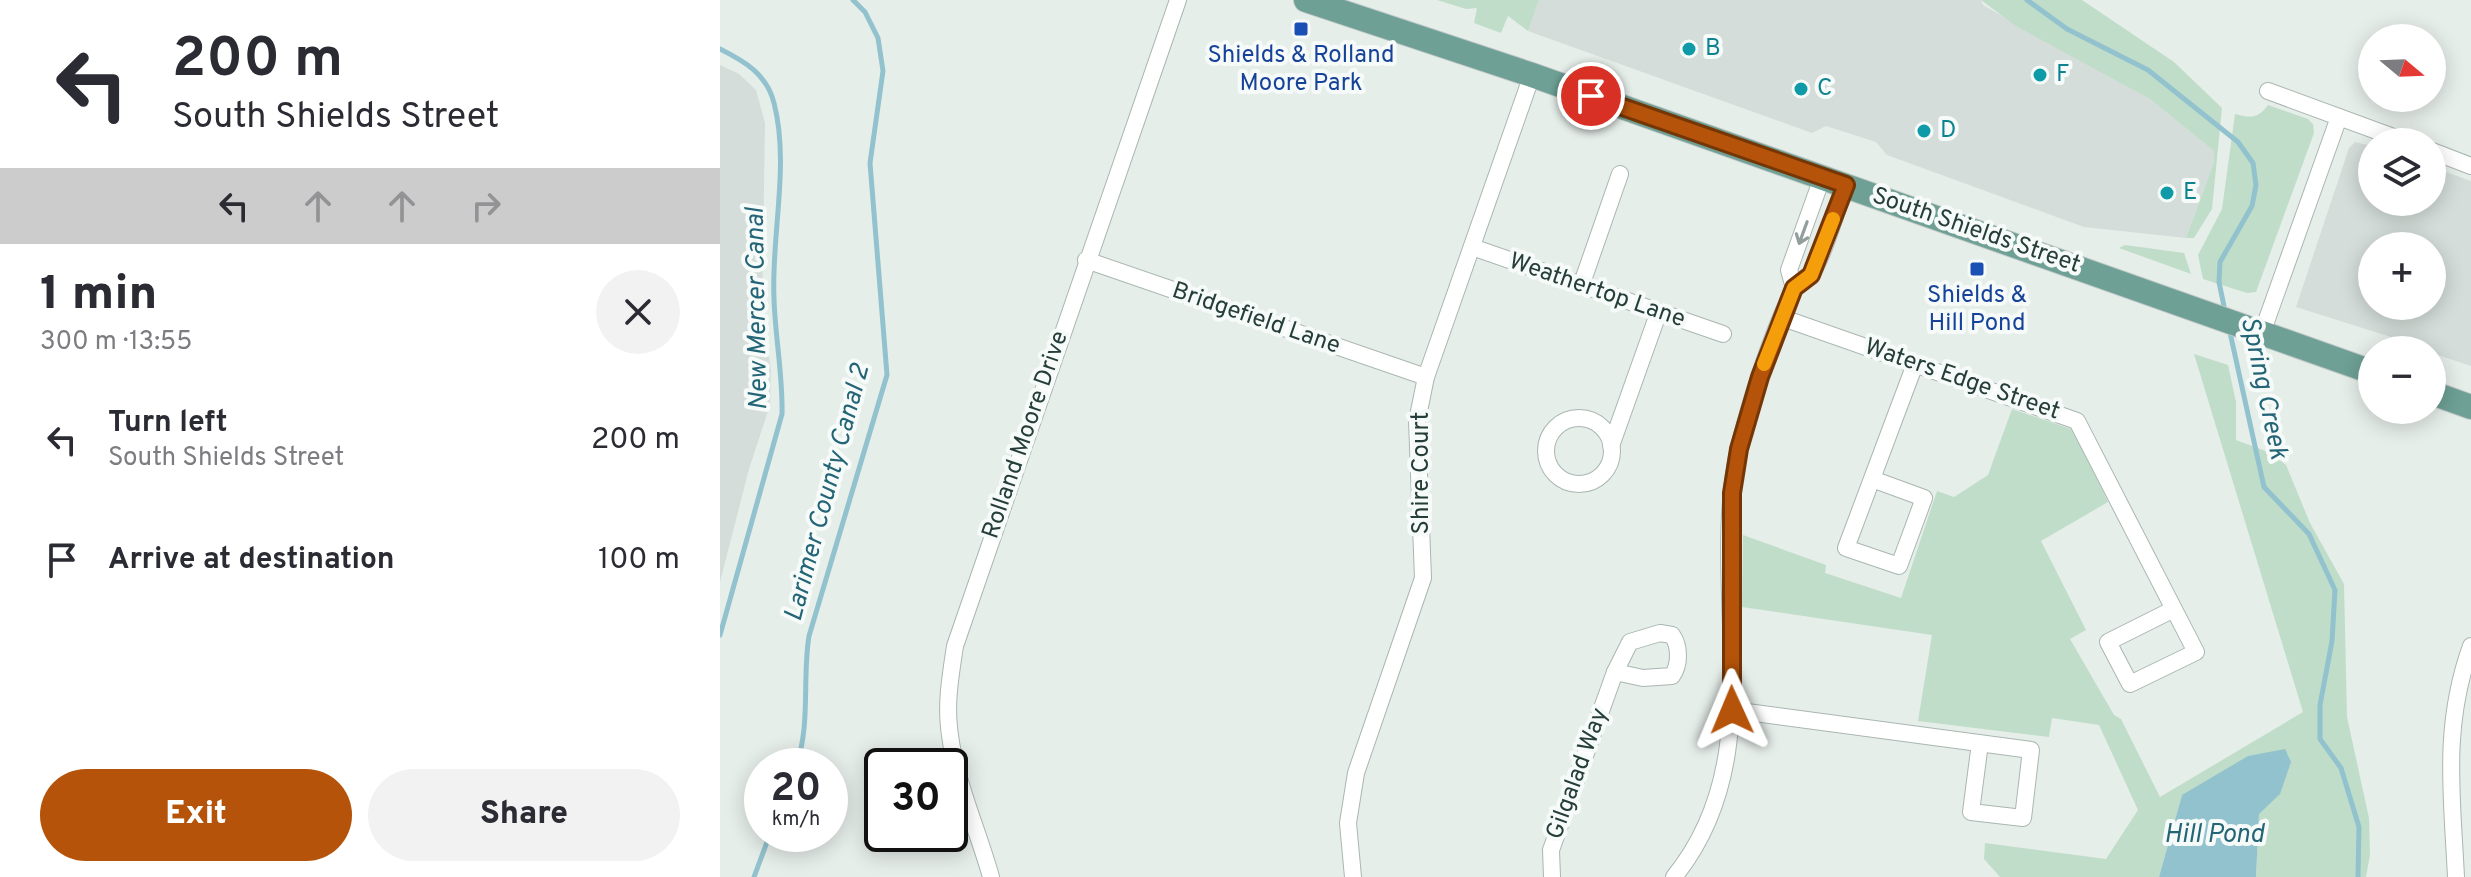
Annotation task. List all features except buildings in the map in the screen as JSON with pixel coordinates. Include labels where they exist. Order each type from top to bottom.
[{"type":"main road","name":"South Shields Street","points":[[1306,0],[1532,75],[2358,367]]},
{"type":"main road","points":[[2446,398],[2471,407]]},
{"type":"street","name":"Rolland Moore Drive","points":[[991,877],[959,778],[949,728],[948,690],[955,646],[1178,0]]},
{"type":"street","name":"Shire Court","points":[[1353,877],[1348,823],[1356,773],[1423,578],[1417,421],[1426,377],[1532,75]]},
{"type":"street","points":[[2268,91],[2369,128]]},
{"type":"street","points":[[2252,330],[2339,117]]},
{"type":"street","points":[[2446,156],[2471,166]]},
{"type":"street","points":[[1581,286],[1620,174]]},
{"type":"street","points":[[1794,288],[1789,270],[1834,182]]},
{"type":"street","points":[[1674,877],[1702,835],[1715,806],[1729,754],[1732,710],[1732,493],[1750,408],[1794,288],[1811,275],[1834,182]]},
{"type":"street","name":"Weathertop Lane","points":[[1472,247],[1723,334]]},
{"type":"street","name":"Bridgefield Lane","points":[[1086,260],[1426,377]]},
{"type":"street","points":[[1611,446],[1603,427],[1585,417],[1573,417],[1555,430],[1547,450],[1550,469],[1557,478],[1570,484],[1591,482],[1604,468],[1658,314]]},
{"type":"street","name":"Waters Edge Street","points":[[1783,318],[2077,421],[2174,609],[2196,652],[2130,684],[2108,642],[2174,609]]},
{"type":"street","points":[[1872,479],[1924,498],[1899,566],[1846,548],[1915,364]]},
{"type":"street","points":[[2456,877],[2450,737],[2457,686],[2471,646]]},
{"type":"street","name":"Gilgalad Way","points":[[1552,877],[1551,850],[1615,672]]},
{"type":"street","points":[[1732,710],[1980,743],[2031,750],[2023,818],[1971,812],[1980,743]]},
{"type":"shaded area","points":[[1539,0],[1981,0],[1983,5],[2150,99],[2214,151],[2214,162],[2186,238],[2084,227],[1887,155],[1876,142],[1826,126],[1812,133],[1528,31]]},
{"type":"shaded area","points":[[720,65],[739,74],[756,90],[765,123],[762,318],[771,369],[770,405],[749,469],[720,582]]},
{"type":"shaded area","points":[[2355,142],[2358,143],[2358,216],[2446,216],[2446,172],[2471,181],[2471,366],[2446,358],[2446,336],[2388,336],[2296,307],[2349,148]]},
{"type":"green space","points":[[1437,0],[1539,0],[1528,31],[1508,16],[1501,33],[1474,23],[1477,8],[1466,9]]},
{"type":"green space","points":[[1981,0],[2082,0],[2174,62],[2222,108],[2212,209],[2194,238],[2186,238],[2214,162],[2214,151],[2150,99],[2016,26]]},
{"type":"green space","points":[[2268,105],[2308,119],[2313,124],[2314,133],[2256,292],[2247,293],[2203,279],[2198,255],[2222,209],[2235,114],[2253,116]]},
{"type":"green space","points":[[2125,245],[2184,253],[2191,274],[2119,248]]},
{"type":"green space","points":[[2194,354],[2228,365],[2236,402],[2236,440],[2271,453],[2286,465],[2310,523],[2344,584],[2347,717],[2369,818],[2370,855],[2366,877],[2256,877],[2259,813],[2182,795],[2159,877],[2000,877],[1984,859],[1985,843],[2106,859],[2138,810],[2099,725],[2052,718],[2049,737],[1918,721],[1932,635],[1742,607],[1743,535],[1826,565],[1825,573],[1901,598],[1937,491],[1954,497],[1988,475],[2012,409],[2074,430],[2108,502],[2041,541],[2086,630],[2070,639],[2114,715],[2121,719],[2160,797],[2303,712]]},
{"type":"water","name":"Hill Pond","points":[[2285,749],[2291,762],[2280,794],[2259,814],[2256,877],[2159,877],[2182,795],[2248,756]]},
{"type":"waterway","name":"Larimer County Canal 2","points":[[801,748],[809,636],[887,375],[870,163],[883,71],[878,38],[865,12],[853,0]]},
{"type":"waterway","name":"Spring Creek","points":[[2027,0],[2067,29],[2148,70],[2238,142],[2253,163],[2256,185],[2252,206],[2220,262],[2219,282],[2225,311]]},
{"type":"waterway","name":"New Mercer Canal","points":[[720,49],[760,76],[774,103],[780,151],[774,298],[782,414],[720,635]]},
{"type":"waterway","name":"Spring Creek","points":[[2229,328],[2264,487],[2309,534],[2335,590],[2332,641],[2320,705],[2320,739],[2341,768],[2359,827],[2358,877]]},
{"type":"waterway","name":"Larimer County Canal 2","points":[[754,877],[763,852]]},
{"type":"slow traffic","points":[[1764,364],[1794,288],[1811,275],[1833,219]]},
{"type":"place","name":"Shields & Rolland Moore Park","points":[[1301,29]]},
{"type":"place","name":"B","points":[[1689,49]]},
{"type":"place","name":"F","points":[[2040,75]]},
{"type":"place","name":"C","points":[[1801,89]]},
{"type":"place","name":"D","points":[[1924,131]]},
{"type":"place","name":"E","points":[[2167,193]]},
{"type":"place","name":"Shields & Hill Pond","points":[[1977,269]]},
{"type":"route","points":[[1591,96],[1846,185],[1811,275],[1794,288],[1769,350],[1739,449],[1732,493],[1732,710]]}]
